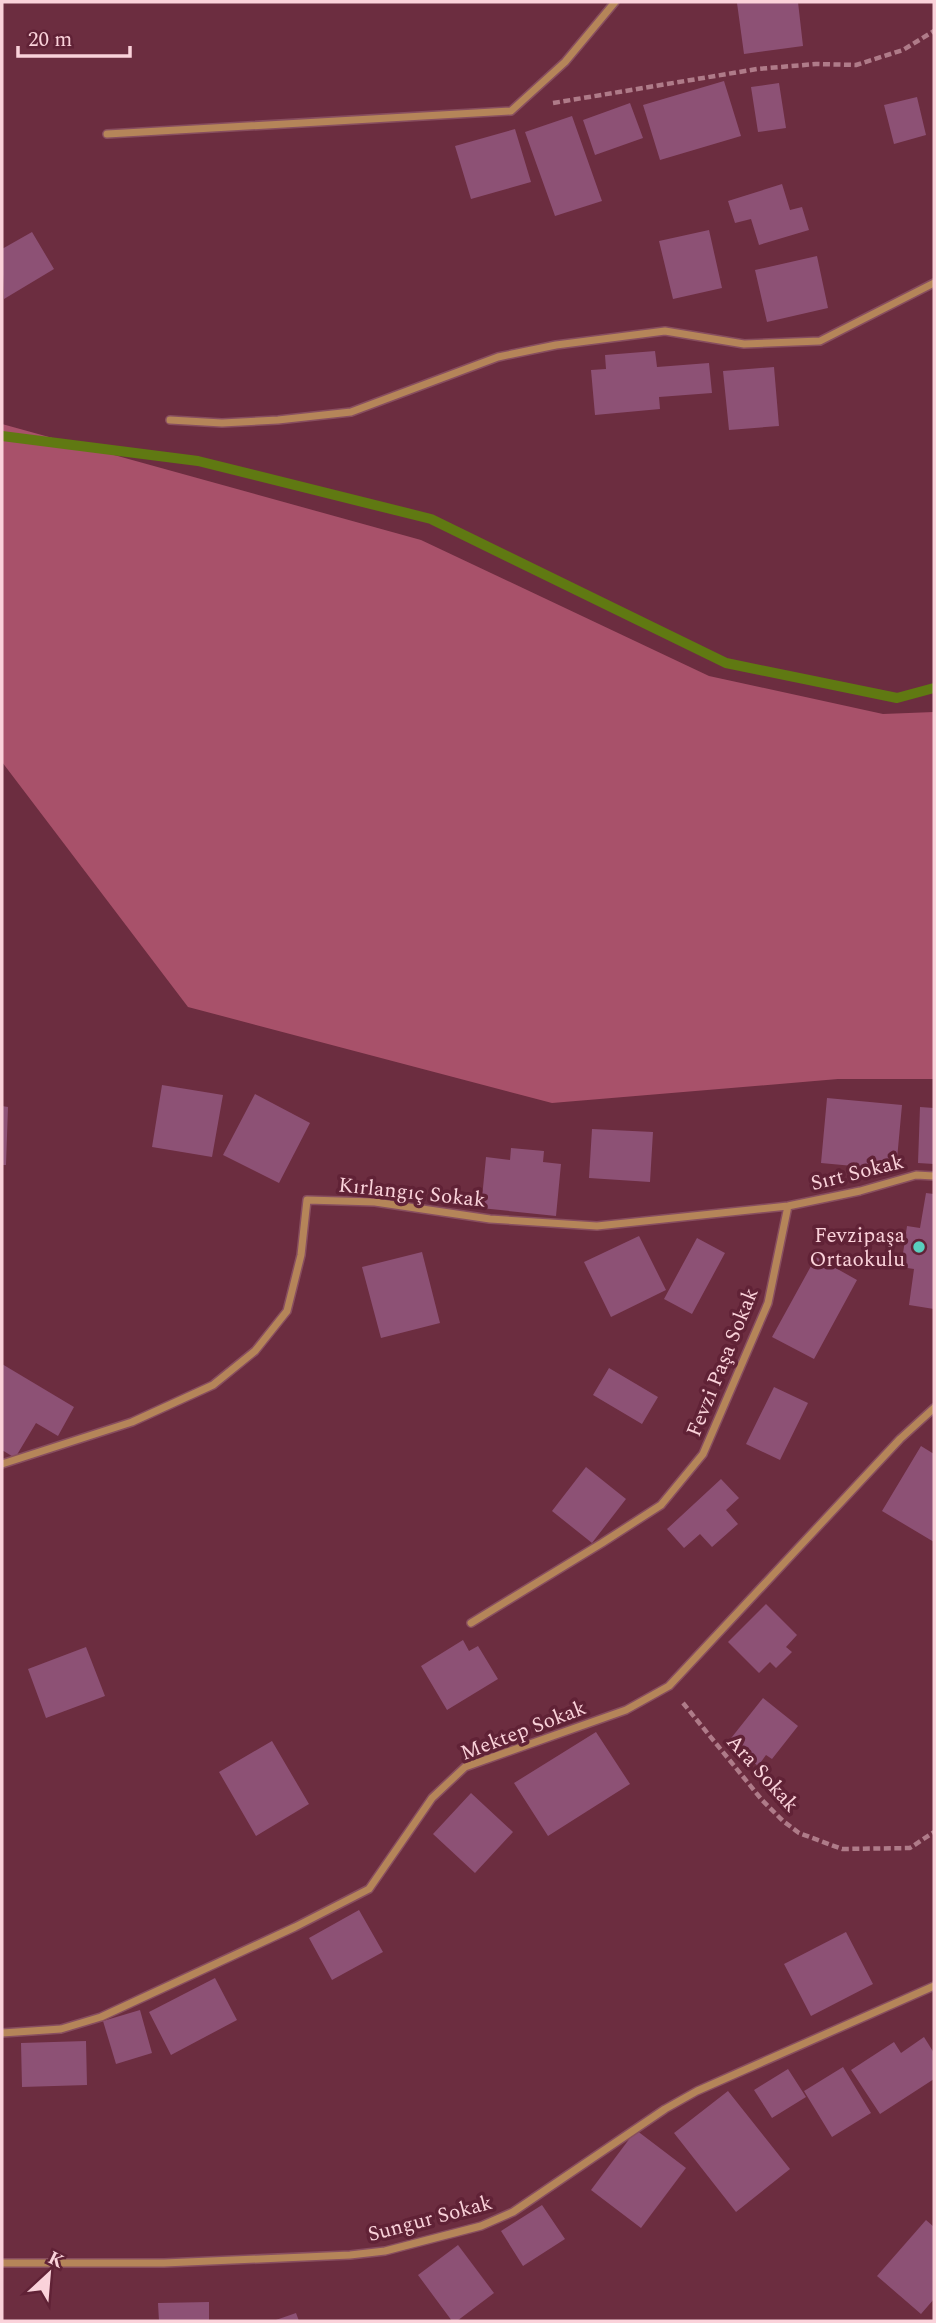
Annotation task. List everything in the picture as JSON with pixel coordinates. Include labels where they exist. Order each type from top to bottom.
[{"type":"street","points":[[107,134],[511,111],[565,62],[615,2]]},
{"type":"street","points":[[170,420],[222,423],[351,412],[498,358],[556,345],[665,331],[744,344],[820,341],[934,283]]},
{"type":"street","name":"Sırt Sokak","points":[[788,1206],[860,1191],[916,1175],[934,1176]]},
{"type":"street","name":"Kırlangıç Sokak","points":[[2,1464],[132,1422],[213,1385],[255,1351],[287,1311],[302,1255],[307,1200],[375,1202],[490,1219],[597,1226],[788,1206]]},
{"type":"street","name":"Fevzi Paşa Sokak","points":[[471,1623],[661,1505],[703,1454],[768,1303],[788,1206]]},
{"type":"street","name":"Mektep Sokak","points":[[2,2033],[61,2029],[101,2017],[295,1927],[369,1889],[432,1798],[465,1767],[626,1710],[669,1686],[900,1438],[934,1408]]},
{"type":"street","name":"Sungur Sokak","points":[[2,2263],[164,2263],[350,2255],[384,2251],[481,2226],[513,2212],[665,2109],[697,2091],[934,1986]]},
{"type":"path","points":[[552,104],[757,69],[816,64],[856,65],[903,50],[934,31]]},
{"type":"path","name":"Ara Sokak","points":[[669,1686],[761,1800],[799,1833],[842,1849],[856,1849],[910,1848],[934,1832]]},
{"type":"shaded area","points":[[2,424],[421,540],[709,676],[883,714],[934,712],[934,1079],[838,1079],[552,1103],[188,1007],[2,762]]},
{"type":"building","points":[[798,2],[803,46],[744,54],[737,3]]},
{"type":"building","points":[[724,81],[741,136],[660,160],[643,105]]},
{"type":"building","points":[[779,83],[786,128],[758,132],[751,87]]},
{"type":"building","points":[[917,97],[926,135],[894,144],[884,105]]},
{"type":"building","points":[[630,103],[643,138],[595,155],[583,120]]},
{"type":"building","points":[[572,116],[602,201],[555,216],[525,132]]},
{"type":"building","points":[[515,129],[531,182],[471,199],[455,146]]},
{"type":"building","points":[[782,184],[790,210],[802,207],[809,230],[759,245],[751,219],[735,223],[728,201]]},
{"type":"building","points":[[709,230],[722,288],[673,299],[659,241]]},
{"type":"building","points":[[32,232],[54,269],[4,299],[2,249]]},
{"type":"building","points":[[817,256],[828,308],[767,322],[755,270]]},
{"type":"building","points":[[655,351],[657,367],[709,363],[712,393],[659,397],[660,409],[595,415],[591,370],[606,369],[605,355]]},
{"type":"building","points":[[774,367],[779,426],[729,430],[723,371]]},
{"type":"building","points":[[162,1085],[223,1095],[212,1157],[152,1147]]},
{"type":"building","points":[[255,1094],[310,1123],[279,1183],[223,1155]]},
{"type":"building","points":[[827,1098],[902,1105],[896,1170],[821,1163]]},
{"type":"building","points":[[2,1106],[8,1107],[6,1165],[2,1165]]},
{"type":"building","points":[[920,1107],[934,1108],[934,1164],[918,1163]]},
{"type":"building","points":[[592,1129],[653,1132],[650,1182],[589,1178]]},
{"type":"building","points":[[511,1148],[544,1151],[543,1162],[561,1164],[556,1216],[481,1208],[486,1157],[510,1160]]},
{"type":"building","name":"Fevzipaşa Ortaokulu","points":[[926,1193],[934,1194],[934,1309],[909,1305],[914,1269],[901,1267],[907,1226],[920,1228]]},
{"type":"building","points":[[639,1236],[666,1290],[611,1317],[584,1262]]},
{"type":"building","points":[[697,1238],[725,1253],[692,1314],[664,1299]]},
{"type":"building","points":[[422,1252],[440,1323],[381,1338],[362,1267]]},
{"type":"building","points":[[816,1257],[857,1280],[814,1359],[772,1337]]},
{"type":"building","points":[[2,1364],[74,1407],[58,1436],[36,1423],[15,1458],[2,1450]]},
{"type":"building","points":[[609,1368],[658,1397],[642,1424],[593,1395]]},
{"type":"building","points":[[774,1387],[808,1403],[780,1460],[746,1444]]},
{"type":"building","points":[[921,1446],[934,1454],[934,1542],[882,1511]]},
{"type":"building","points":[[586,1467],[626,1499],[592,1543],[552,1511]]},
{"type":"building","points":[[721,1479],[739,1498],[726,1510],[738,1524],[712,1547],[700,1534],[684,1548],[667,1529]]},
{"type":"building","points":[[766,1604],[797,1635],[786,1647],[792,1652],[776,1668],[770,1662],[759,1673],[728,1642]]},
{"type":"building","points":[[463,1640],[469,1651],[478,1646],[498,1679],[447,1710],[421,1666]]},
{"type":"building","points":[[86,1647],[105,1696],[46,1718],[28,1669]]},
{"type":"building","points":[[763,1698],[798,1726],[772,1759],[766,1755],[758,1766],[728,1742]]},
{"type":"building","points":[[596,1732],[630,1784],[548,1836],[514,1783]]},
{"type":"building","points":[[272,1741],[309,1804],[256,1836],[219,1772]]},
{"type":"building","points":[[471,1793],[513,1832],[475,1873],[433,1834]]},
{"type":"building","points":[[359,1910],[383,1952],[332,1980],[309,1938]]},
{"type":"building","points":[[846,1932],[873,1984],[811,2016],[784,1964]]},
{"type":"building","points":[[215,1978],[237,2020],[171,2055],[149,2012]]},
{"type":"building","points":[[140,2010],[152,2053],[116,2064],[103,2021]]},
{"type":"building","points":[[924,2037],[934,2053],[934,2079],[880,2114],[851,2070],[894,2042],[901,2053]]},
{"type":"building","points":[[86,2041],[87,2085],[22,2087],[21,2043]]},
{"type":"building","points":[[843,2067],[871,2113],[832,2137],[804,2091]]},
{"type":"building","points":[[788,2069],[806,2097],[772,2118],[754,2090]]},
{"type":"building","points":[[728,2091],[790,2169],[736,2212],[674,2133]]},
{"type":"building","points":[[636,2130],[686,2168],[641,2228],[591,2190]]},
{"type":"building","points":[[542,2205],[565,2239],[523,2266],[501,2231]]},
{"type":"building","points":[[926,2220],[934,2227],[934,2299],[921,2314],[877,2276]]},
{"type":"building","points":[[458,2245],[494,2293],[457,2321],[452,2321],[418,2275]]},
{"type":"building","points":[[209,2302],[209,2321],[159,2321],[158,2303]]},
{"type":"building","points":[[296,2313],[299,2321],[273,2321]]},
{"type":"waterway","points":[[2,436],[198,461],[431,519],[726,663],[897,698],[934,688]]},
{"type":"place","name":"Fevzipaşa Ortaokulu","points":[[919,1247]]}]
